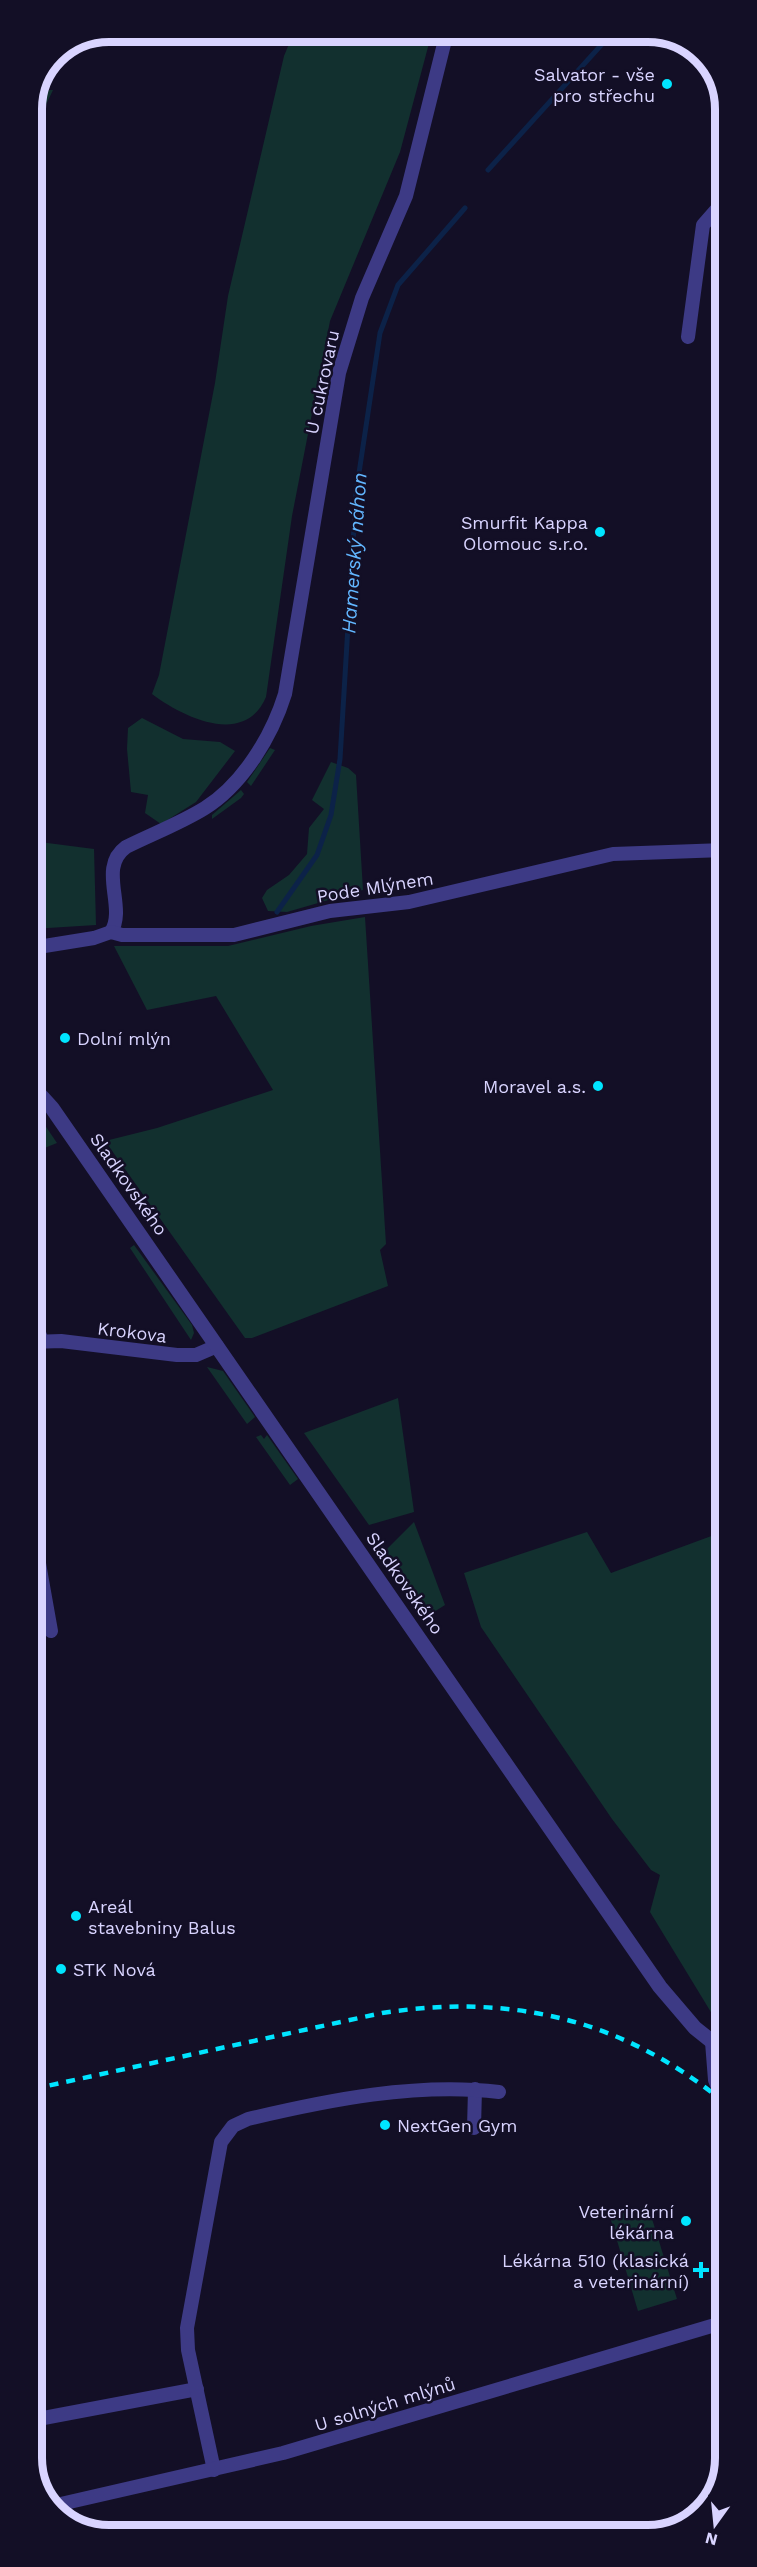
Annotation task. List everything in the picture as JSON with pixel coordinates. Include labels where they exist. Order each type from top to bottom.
[{"type":"street","name":"U cukrovaru","points":[[111,932],[115,925],[113,868],[121,850],[212,802],[231,786],[260,746],[279,713],[285,694],[339,373],[362,298],[406,196],[444,42]]},
{"type":"street","points":[[688,337],[703,225],[715,211]]},
{"type":"street","name":"Pode Mlýnem","points":[[42,947],[94,939],[111,932],[122,935],[234,935],[330,912],[409,902],[613,854],[715,850]]},
{"type":"street","name":"Sladkovského","points":[[42,1099],[49,1103],[660,1988],[680,2013],[715,2044]]},
{"type":"street","name":"Krokova","points":[[42,1342],[177,1356],[196,1355],[217,1346]]},
{"type":"street","points":[[42,1580],[51,1631]]},
{"type":"street","points":[[712,2042],[715,2076]]},
{"type":"street","points":[[474,2128],[475,2089]]},
{"type":"street","points":[[214,2470],[188,2350],[187,2319],[219,2150],[225,2134],[238,2122],[261,2116],[412,2090],[475,2089],[499,2092]]},
{"type":"street","name":"U solných mlýnů","points":[[61,2504],[283,2453],[715,2325]]},
{"type":"street","points":[[42,2418],[196,2389]]},
{"type":"green space","points":[[290,42],[429,42],[400,152],[330,321],[292,516],[266,697],[256,712],[244,721],[229,724],[213,723],[180,712],[152,694],[159,675],[215,383],[228,296],[284,56]]},
{"type":"green space","points":[[49,90],[53,90],[42,113],[43,102]]},
{"type":"green space","points":[[142,718],[183,739],[220,742],[235,751],[196,802],[161,824],[145,813],[148,795],[131,792],[127,749],[128,728]]},
{"type":"green space","points":[[270,748],[275,750],[251,786],[247,782]]},
{"type":"green space","points":[[331,762],[348,768],[356,775],[363,890],[287,912],[268,911],[262,898],[267,890],[289,875],[307,854],[309,828],[324,809],[312,800]]},
{"type":"green space","points":[[241,790],[244,794],[241,798],[212,819],[212,815]]},
{"type":"green space","points":[[42,842],[94,849],[96,925],[42,928]]},
{"type":"green space","points":[[365,917],[386,1244],[380,1250],[388,1286],[252,1338],[245,1338],[105,1141],[157,1128],[273,1090],[216,996],[147,1010],[114,946],[228,946],[311,926]]},
{"type":"green space","points":[[42,1121],[57,1143],[42,1149]]},
{"type":"green space","points":[[134,1245],[192,1325],[194,1333],[191,1340],[130,1248]]},
{"type":"green space","points":[[207,1367],[223,1371],[255,1417],[247,1424]]},
{"type":"green space","points":[[398,1398],[414,1512],[369,1525],[304,1433]]},
{"type":"green space","points":[[261,1435],[264,1439],[267,1435],[298,1479],[290,1485],[256,1437]]},
{"type":"green space","points":[[414,1522],[445,1605],[429,1615],[385,1551]]},
{"type":"green space","points":[[587,1532],[611,1573],[715,1535],[715,2019],[650,1912],[660,1875],[651,1870],[612,1819],[481,1627],[464,1573]]},
{"type":"green space","points":[[648,2206],[677,2299],[638,2311],[610,2217]]},
{"type":"waterway","name":"Hamerský náhon","points":[[488,170],[604,42]]},
{"type":"waterway","name":"Hamerský náhon","points":[[277,912],[317,855],[331,815],[340,759],[356,493],[380,333],[398,285],[465,208]]},
{"type":"railway","points":[[42,2087],[382,2013],[430,2008],[476,2007],[520,2011],[564,2019],[606,2032],[647,2051],[686,2074],[715,2096]]},
{"type":"place","name":"Salvator - vše pro střechu","points":[[667,84]]},
{"type":"place","name":"Smurfit Kappa Olomouc s.r.o.","points":[[600,532]]},
{"type":"place","name":"Dolní mlýn","points":[[65,1038]]},
{"type":"place","name":"Moravel a.s.","points":[[598,1086]]},
{"type":"place","name":"Areál stavebniny Balus","points":[[76,1916]]},
{"type":"place","name":"STK Nová","points":[[61,1969]]},
{"type":"place","name":"NextGen Gym","points":[[385,2125]]},
{"type":"place","name":"Veterinární lékárna","points":[[686,2221]]},
{"type":"place","name":"Lékárna 510 (klasická a veterinární)","points":[[701,2270]]}]
